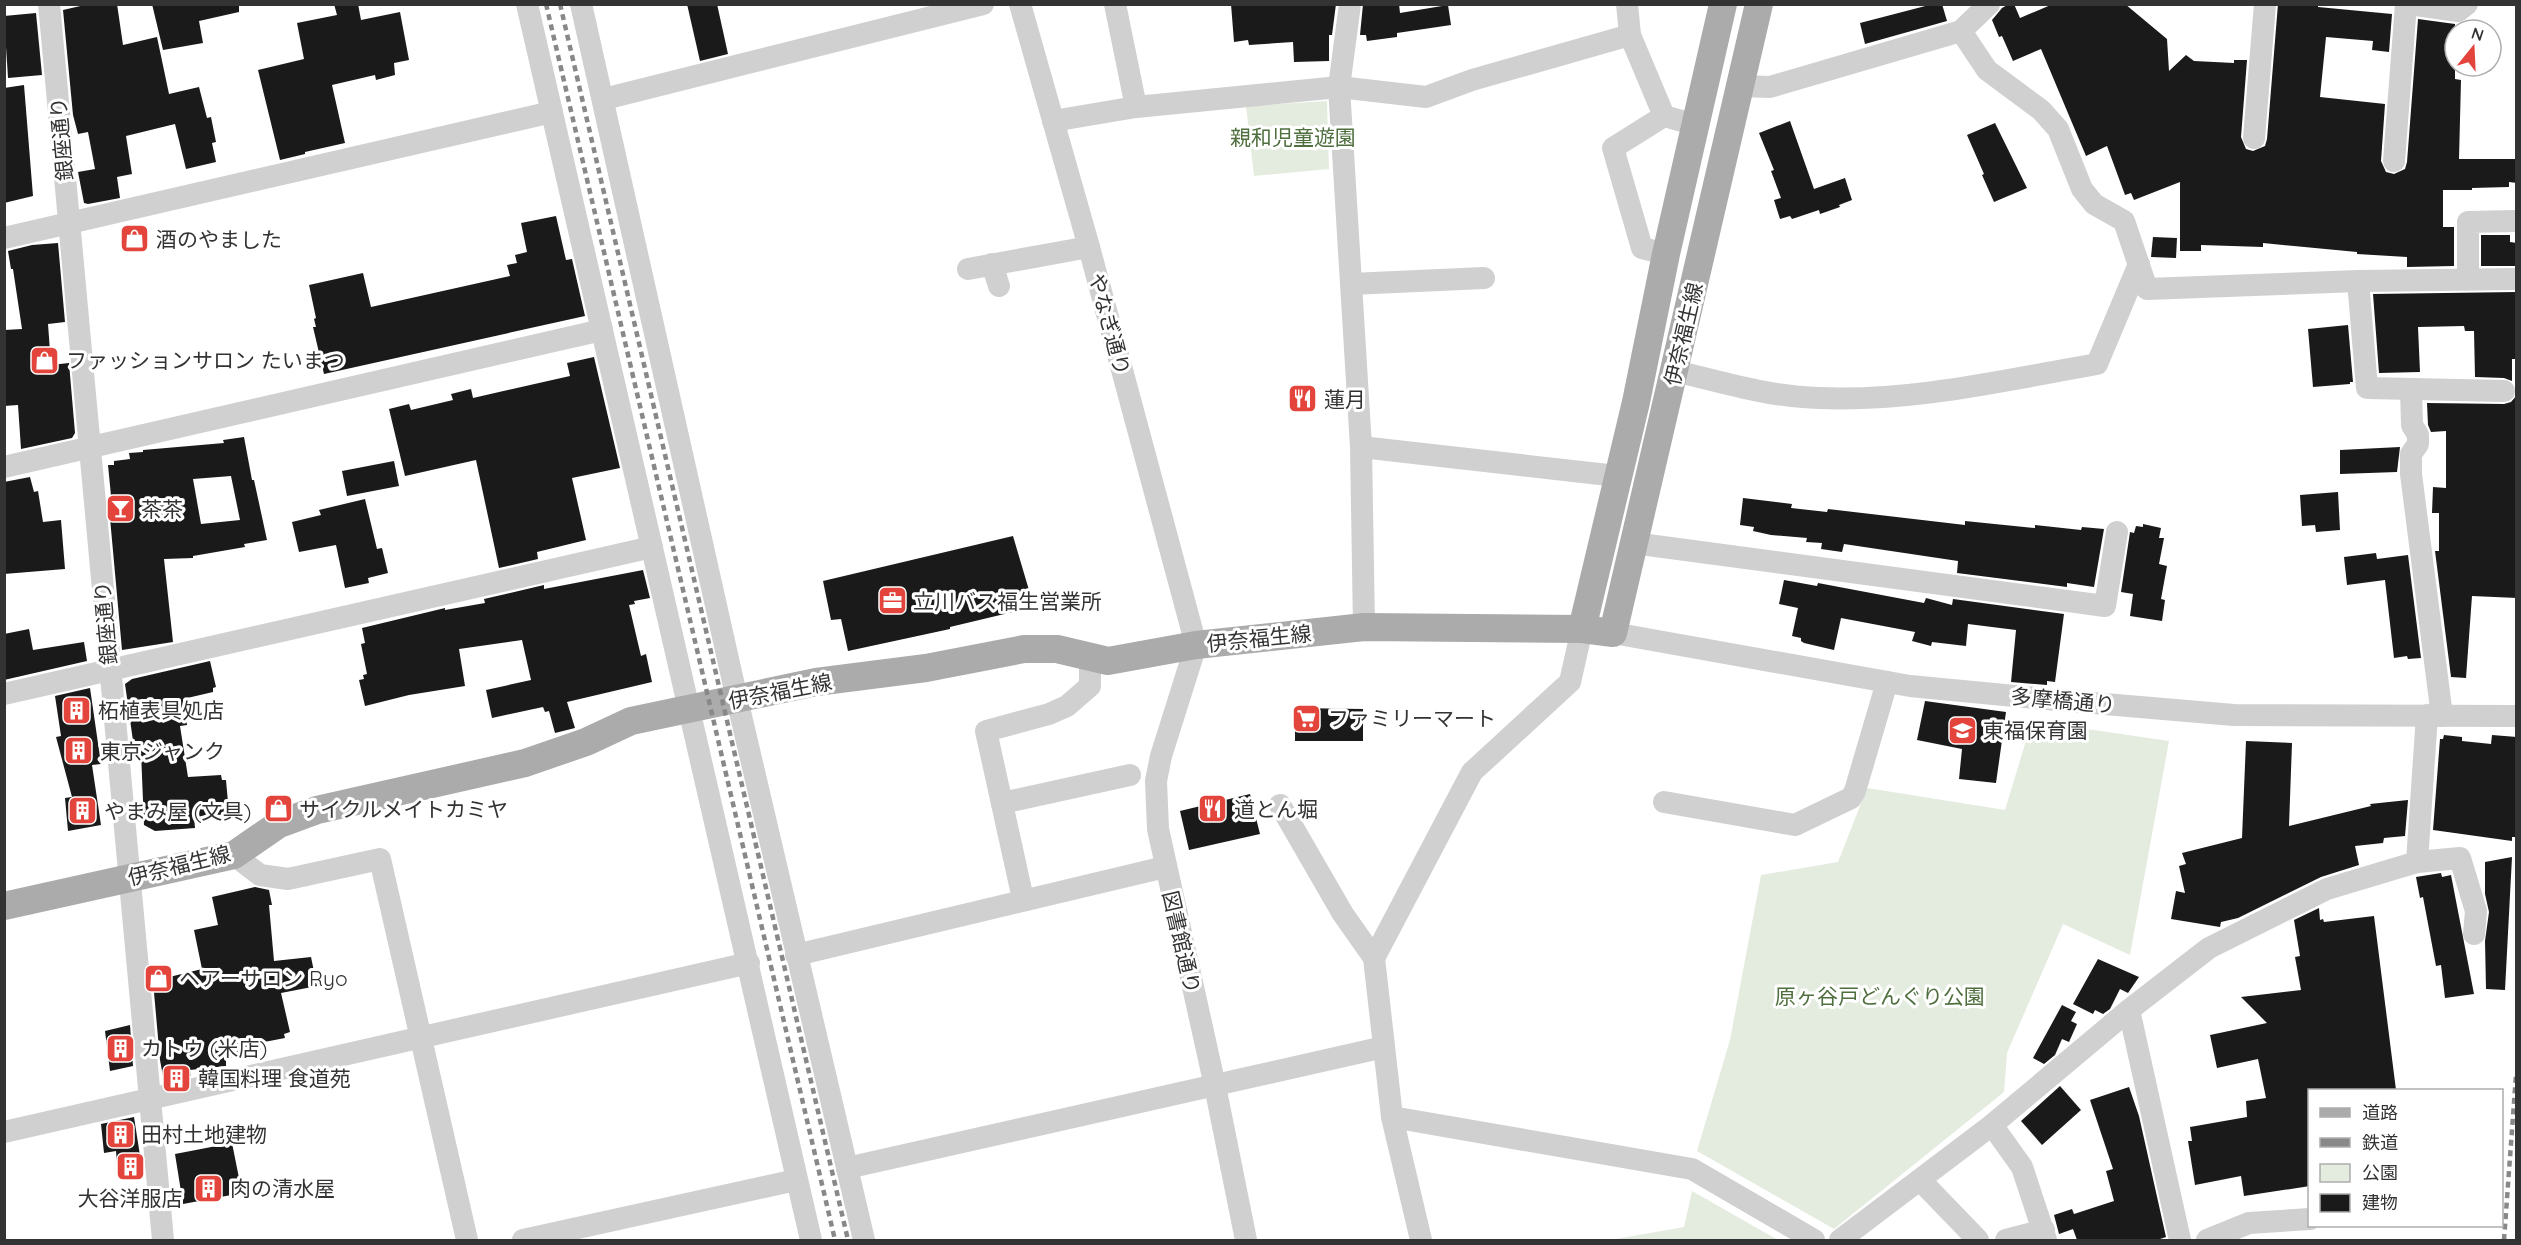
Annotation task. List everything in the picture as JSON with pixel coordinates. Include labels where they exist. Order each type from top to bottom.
[{"type":"main road","name":"伊奈福生線","points":[[1582,629],[1636,402],[1666,254],[1722,4]]},
{"type":"main road","name":"伊奈福生線","points":[[4,906],[234,855],[263,833],[298,816],[525,763],[574,747],[631,721],[816,682],[926,668],[1024,649],[1057,649],[1108,661],[1196,645],[1364,627],[1582,629],[1614,633],[1759,4]]},
{"type":"street","name":"銀座通り","points":[[49,4],[163,1240]]},
{"type":"street","points":[[527,4],[810,1240]]},
{"type":"street","points":[[581,4],[737,699],[864,1240]]},
{"type":"street","points":[[604,99],[983,4]]},
{"type":"street","name":"やなぎ通り","points":[[1020,4],[1089,247],[1196,645]]},
{"type":"street","points":[[1116,4],[1136,107]]},
{"type":"street","points":[[1350,4],[1339,87],[1361,447],[1364,627]]},
{"type":"street","points":[[1627,4],[1630,35],[1664,116]]},
{"type":"street","points":[[1740,86],[1770,87],[1961,31],[1989,4]]},
{"type":"street","points":[[2254,138],[2265,4]]},
{"type":"street","points":[[2394,161],[2408,4],[2458,11],[2466,4]]},
{"type":"street","points":[[1961,31],[1987,70],[2041,110],[2058,129],[2082,189],[2094,204],[2124,221],[2147,289],[2358,281],[2516,279]]},
{"type":"street","points":[[1053,121],[1136,107],[1339,87],[1426,98],[1472,80],[1630,35]]},
{"type":"street","points":[[4,238],[552,112]]},
{"type":"street","points":[[1666,254],[1642,248],[1613,148],[1664,116],[1696,125]]},
{"type":"street","points":[[2468,279],[2468,222],[2514,220]]},
{"type":"street","points":[[968,269],[1089,247]]},
{"type":"street","points":[[992,264],[999,286]]},
{"type":"street","points":[[1675,371],[1770,393],[1819,398],[1915,395],[2097,364],[2139,264]]},
{"type":"street","points":[[1351,284],[1484,278]]},
{"type":"street","points":[[2358,281],[2367,388],[2504,391]]},
{"type":"street","points":[[4,466],[602,330]]},
{"type":"street","points":[[2411,390],[2412,425],[2418,435],[2418,444],[2411,454],[2410,474],[2434,716],[2417,862]]},
{"type":"street","points":[[1361,447],[1617,476]]},
{"type":"street","points":[[1633,543],[2106,606],[2116,532]]},
{"type":"street","points":[[4,694],[652,547]]},
{"type":"street","points":[[1374,958],[1472,772],[1570,682],[1582,629]]},
{"type":"street","name":"多摩橋通り","points":[[1614,633],[1887,682],[1944,690],[2234,716],[2517,716]]},
{"type":"street","name":"図書館通り","points":[[1196,645],[1161,756],[1156,781],[1158,829],[1215,1086],[1246,1240]]},
{"type":"street","points":[[1023,899],[986,731],[1026,721],[1066,706],[1090,686],[1090,657]]},
{"type":"street","points":[[1664,802],[1795,825],[1851,798],[1887,682]]},
{"type":"street","points":[[1002,803],[1130,775]]},
{"type":"street","points":[[1280,805],[1343,915],[1374,958],[1392,1117],[1421,1240]]},
{"type":"street","points":[[234,855],[260,874],[288,879],[380,859],[467,1240]]},
{"type":"street","points":[[1840,1240],[1992,1125],[2129,1010],[2209,948],[2327,889],[2417,862],[2460,858],[2476,911],[2474,934]]},
{"type":"street","points":[[796,955],[1023,899],[1165,867]]},
{"type":"street","points":[[4,1132],[748,963]]},
{"type":"street","points":[[2129,1010],[2180,1240]]},
{"type":"street","points":[[847,1168],[1384,1047]]},
{"type":"street","points":[[1392,1117],[1692,1169],[1814,1240]]},
{"type":"street","points":[[1992,1125],[2022,1167],[2045,1235],[2006,1240]]},
{"type":"street","points":[[523,1240],[796,1180]]},
{"type":"street","points":[[1920,1180],[1957,1221],[1978,1240]]},
{"type":"street","points":[[2207,1240],[2249,1223],[2308,1219]]},
{"type":"green space","name":"親和児童遊園","points":[[1327,101],[1329,169],[1254,176],[1246,106]]},
{"type":"green space","name":"原ヶ谷戸どんぐり公園","points":[[2032,721],[2169,741],[2130,955],[2063,924],[2007,1053],[2004,1092],[1834,1229],[1697,1151],[1730,1040],[1761,875],[1838,862],[1867,788],[2005,810]]},
{"type":"green space","points":[[1692,1191],[1778,1240],[1610,1240],[1684,1227]]},
{"type":"building","points":[[89,4],[117,4],[123,45],[157,37],[169,94],[199,87],[207,118],[211,117],[216,142],[212,143],[216,162],[186,169],[175,124],[126,136],[132,174],[117,177],[120,198],[84,203],[78,172],[95,169],[88,132],[78,134],[73,115],[63,10]]},
{"type":"building","points":[[152,4],[239,4],[239,12],[199,21],[203,43],[163,50]]},
{"type":"building","points":[[334,4],[358,4],[361,20],[400,12],[409,60],[394,63],[395,75],[376,80],[375,75],[332,85],[345,143],[280,160],[258,70],[304,59],[297,23],[337,15]]},
{"type":"building","points":[[687,4],[717,4],[728,54],[700,61]]},
{"type":"building","points":[[1231,4],[1336,4],[1332,35],[1329,35],[1329,61],[1294,62],[1293,42],[1249,45],[1248,40],[1234,42]]},
{"type":"building","points":[[1363,4],[1399,4],[1400,13],[1448,5],[1451,25],[1397,33],[1397,37],[1367,41],[1366,35],[1360,35]]},
{"type":"building","points":[[1933,4],[1942,4],[1947,21],[1865,44],[1860,23]]},
{"type":"building","points":[[2014,4],[2020,18],[2053,4],[2125,4],[2167,39],[2169,71],[2186,55],[2194,61],[2234,63],[2234,60],[2247,60],[2241,137],[2246,149],[2253,151],[2265,146],[2267,139],[2278,4],[2318,4],[2318,7],[2392,14],[2389,52],[2372,50],[2373,41],[2326,37],[2320,97],[2385,104],[2381,161],[2386,172],[2394,174],[2405,169],[2407,162],[2418,19],[2443,22],[2443,78],[2461,80],[2459,159],[2517,159],[2517,183],[2509,182],[2509,187],[2443,190],[2443,227],[2454,227],[2454,266],[2407,267],[2407,257],[2357,254],[2357,252],[2263,243],[2263,247],[2201,245],[2201,251],[2180,251],[2180,182],[2134,200],[2131,193],[2125,195],[2107,146],[2086,156],[2041,49],[2013,61],[1992,20],[2002,8]]},
{"type":"building","points":[[36,13],[42,75],[8,78],[4,16]]},
{"type":"building","points":[[24,85],[33,196],[4,203],[4,88]]},
{"type":"building","points":[[1790,121],[1814,189],[1845,178],[1852,200],[1820,214],[1819,210],[1792,219],[1790,216],[1780,219],[1774,200],[1781,198],[1771,171],[1774,170],[1759,133]]},
{"type":"building","points":[[1995,123],[2027,188],[1994,202],[1967,135]]},
{"type":"building","points":[[556,216],[566,260],[572,259],[585,316],[324,374],[313,327],[316,327],[314,319],[316,318],[309,285],[363,273],[371,307],[510,276],[507,265],[517,263],[515,255],[527,252],[521,223]]},
{"type":"building","points":[[2481,235],[2510,235],[2510,242],[2517,243],[2517,266],[2481,266]]},
{"type":"building","points":[[2153,237],[2177,238],[2176,258],[2151,257]]},
{"type":"building","points":[[58,243],[65,322],[48,324],[51,365],[69,363],[75,433],[72,438],[21,449],[18,405],[4,406],[4,330],[22,329],[8,251],[32,245]]},
{"type":"building","points":[[2517,292],[2517,359],[2512,359],[2512,381],[2504,378],[2475,377],[2474,331],[2465,331],[2464,326],[2418,327],[2420,372],[2379,373],[2373,294]]},
{"type":"building","points":[[2348,325],[2353,382],[2313,387],[2308,329]]},
{"type":"building","points":[[594,357],[620,468],[572,478],[586,540],[537,552],[538,559],[499,568],[476,460],[405,476],[389,409],[409,404],[411,410],[453,400],[451,394],[471,389],[473,398],[570,376],[567,363]]},
{"type":"building","points":[[2517,395],[2517,598],[2472,596],[2466,678],[2451,677],[2435,551],[2439,551],[2439,513],[2432,513],[2433,487],[2446,488],[2446,431],[2431,432],[2428,425],[2427,403],[2504,404],[2511,402]]},
{"type":"building","points":[[244,437],[267,540],[244,544],[245,547],[193,556],[193,558],[164,559],[173,642],[122,650],[109,507],[112,506],[108,465],[114,465],[114,461],[130,459],[129,453],[224,443],[223,440]],"holes":[[[231,476],[240,520],[201,524],[193,479]]]},
{"type":"building","points":[[2400,447],[2397,472],[2340,474],[2340,450]]},
{"type":"building","points":[[394,461],[399,486],[347,496],[342,471]]},
{"type":"building","points":[[30,477],[34,492],[38,491],[43,522],[61,520],[65,569],[4,574],[4,482]]},
{"type":"building","points":[[2338,492],[2340,530],[2316,532],[2315,525],[2302,526],[2300,495]]},
{"type":"building","points":[[1743,498],[1792,504],[1791,508],[1827,512],[1828,509],[1965,525],[1965,521],[2035,528],[2035,525],[2081,530],[2082,527],[2104,529],[2094,587],[2067,583],[2067,587],[1957,573],[1958,561],[1844,544],[1842,552],[1821,549],[1822,543],[1806,542],[1807,538],[1753,531],[1754,527],[1740,525]]},
{"type":"building","points":[[365,499],[377,549],[382,548],[388,573],[368,578],[369,583],[345,588],[336,545],[299,552],[292,522],[321,515],[319,510]]},
{"type":"building","points":[[2143,524],[2161,528],[2159,538],[2164,538],[2159,564],[2167,566],[2161,599],[2165,600],[2162,621],[2130,616],[2133,594],[2121,592],[2130,532],[2134,533],[2136,526],[2143,527]]},
{"type":"building","points":[[1013,536],[1034,607],[950,627],[950,629],[848,651],[841,619],[831,620],[823,581]]},
{"type":"building","points":[[2376,553],[2377,559],[2408,555],[2421,658],[2408,659],[2407,656],[2394,658],[2385,580],[2347,585],[2344,557]]},
{"type":"building","points":[[643,570],[650,598],[634,601],[635,604],[629,605],[641,656],[646,654],[652,682],[567,702],[575,728],[555,733],[549,711],[545,712],[543,707],[492,718],[486,690],[531,680],[522,640],[459,649],[465,686],[409,695],[365,706],[359,680],[364,679],[363,675],[367,674],[361,644],[365,643],[362,628],[445,608],[445,610],[485,603],[484,599],[544,585],[544,589]]},
{"type":"building","points":[[1784,580],[1817,586],[1818,583],[1924,603],[1926,598],[1952,605],[1953,599],[2064,614],[2055,682],[2047,681],[2047,685],[2011,682],[2016,630],[1968,624],[1966,646],[1932,642],[1931,646],[1912,641],[1915,632],[1841,618],[1834,650],[1804,643],[1801,638],[1792,636],[1798,608],[1779,604]]},
{"type":"building","points":[[29,629],[33,650],[84,642],[87,661],[4,680],[4,634]]},
{"type":"building","points":[[210,661],[216,687],[213,688],[213,692],[183,699],[187,725],[180,726],[188,777],[221,775],[222,780],[226,780],[229,814],[194,817],[195,828],[155,831],[144,825],[141,752],[134,748],[125,684],[132,679]]},
{"type":"building","points":[[90,688],[101,764],[92,765],[101,825],[68,831],[65,798],[72,797],[56,737],[61,736],[55,696]]},
{"type":"building","points":[[1925,701],[2006,712],[1996,783],[1959,779],[1962,749],[1917,740]]},
{"type":"building","points":[[1295,708],[1363,709],[1363,741],[1295,741]]},
{"type":"building","points":[[2444,735],[2462,737],[2462,741],[2491,744],[2492,735],[2517,737],[2517,837],[2512,837],[2512,841],[2433,830],[2440,739],[2443,739]]},
{"type":"building","points":[[2246,741],[2292,743],[2289,826],[2371,806],[2370,804],[2408,800],[2405,836],[2384,838],[2383,843],[2355,846],[2359,865],[2321,877],[2238,918],[2221,922],[2220,927],[2171,919],[2176,891],[2185,893],[2179,866],[2186,864],[2182,853],[2242,838]]},
{"type":"building","points":[[1250,794],[1260,834],[1189,850],[1180,811]]},
{"type":"building","points":[[2512,857],[2505,990],[2486,989],[2485,941],[2489,912],[2485,894],[2485,862]]},
{"type":"building","points":[[2441,873],[2442,877],[2451,875],[2474,994],[2445,998],[2441,965],[2436,966],[2423,897],[2420,898],[2416,877]]},
{"type":"building","points":[[255,887],[269,890],[272,905],[269,905],[274,961],[311,957],[317,986],[281,993],[290,1032],[284,1034],[285,1038],[259,1043],[261,1049],[226,1059],[226,1066],[190,1070],[191,1076],[164,1082],[153,981],[202,969],[194,930],[218,925],[212,897]]},
{"type":"building","points":[[2319,908],[2320,920],[2323,919],[2324,922],[2374,916],[2396,1089],[2308,1089],[2308,1186],[2244,1196],[2241,1176],[2195,1185],[2188,1141],[2192,1141],[2190,1127],[2247,1117],[2246,1101],[2266,1098],[2258,1059],[2217,1068],[2210,1035],[2267,1023],[2241,997],[2301,990],[2295,957],[2300,956],[2294,920]]},
{"type":"building","points":[[2098,959],[2139,977],[2128,993],[2120,989],[2110,1009],[2103,1014],[2095,1010],[2093,1014],[2073,1004]]},
{"type":"building","points":[[2062,1005],[2076,1012],[2071,1021],[2077,1024],[2069,1042],[2062,1039],[2055,1055],[2044,1064],[2033,1058]]},
{"type":"building","name":"カトウ (米店)","points":[[130,1025],[133,1066],[110,1071],[105,1031]]},
{"type":"building","points":[[2060,1086],[2081,1110],[2042,1145],[2021,1121]]},
{"type":"building","points":[[2129,1087],[2139,1116],[2166,1237],[2157,1240],[2077,1240],[2073,1229],[2059,1234],[2054,1215],[2072,1209],[2074,1214],[2114,1201],[2106,1171],[2113,1169],[2090,1100]]},
{"type":"building","name":"田村土地建物","points":[[134,1117],[143,1175],[118,1176],[116,1151],[104,1153],[101,1124]]},
{"type":"building","points":[[232,1143],[242,1193],[183,1204],[175,1154]]},
{"type":"railway","points":[[546,4],[835,1240]]},
{"type":"railway","points":[[560,4],[848,1240]]},
{"type":"railway","points":[[2504,1240],[2516,1075]]},
{"type":"place","name":"酒のやました","points":[[135,239]]},
{"type":"place","name":"ファッションサロン たいまつ","points":[[45,360]]},
{"type":"place","name":"蓮月","points":[[1303,399]]},
{"type":"place","name":"茶茶","points":[[120,509]]},
{"type":"place","name":"立川バス福生営業所","points":[[892,601]]},
{"type":"place","name":"柘植表具処店","points":[[77,710]]},
{"type":"place","name":"ファミリーマート","points":[[1307,718]]},
{"type":"place","name":"東福保育園","points":[[1962,730]]},
{"type":"place","name":"東京ジャンク","points":[[79,751]]},
{"type":"place","name":"サイクルメイトカミヤ","points":[[278,809]]},
{"type":"place","name":"道とん堀","points":[[1213,809]]},
{"type":"place","name":"やまみ屋 (文具)","points":[[83,811]]},
{"type":"place","name":"ヘアーサロン Ryo","points":[[158,978]]},
{"type":"place","name":"カトウ (米店)","points":[[120,1048]]},
{"type":"place","name":"韓国料理 食道苑","points":[[177,1078]]},
{"type":"place","name":"田村土地建物","points":[[120,1134]]},
{"type":"place","name":"大谷洋服店","points":[[130,1167]]},
{"type":"place","name":"肉の清水屋","points":[[209,1188]]}]
